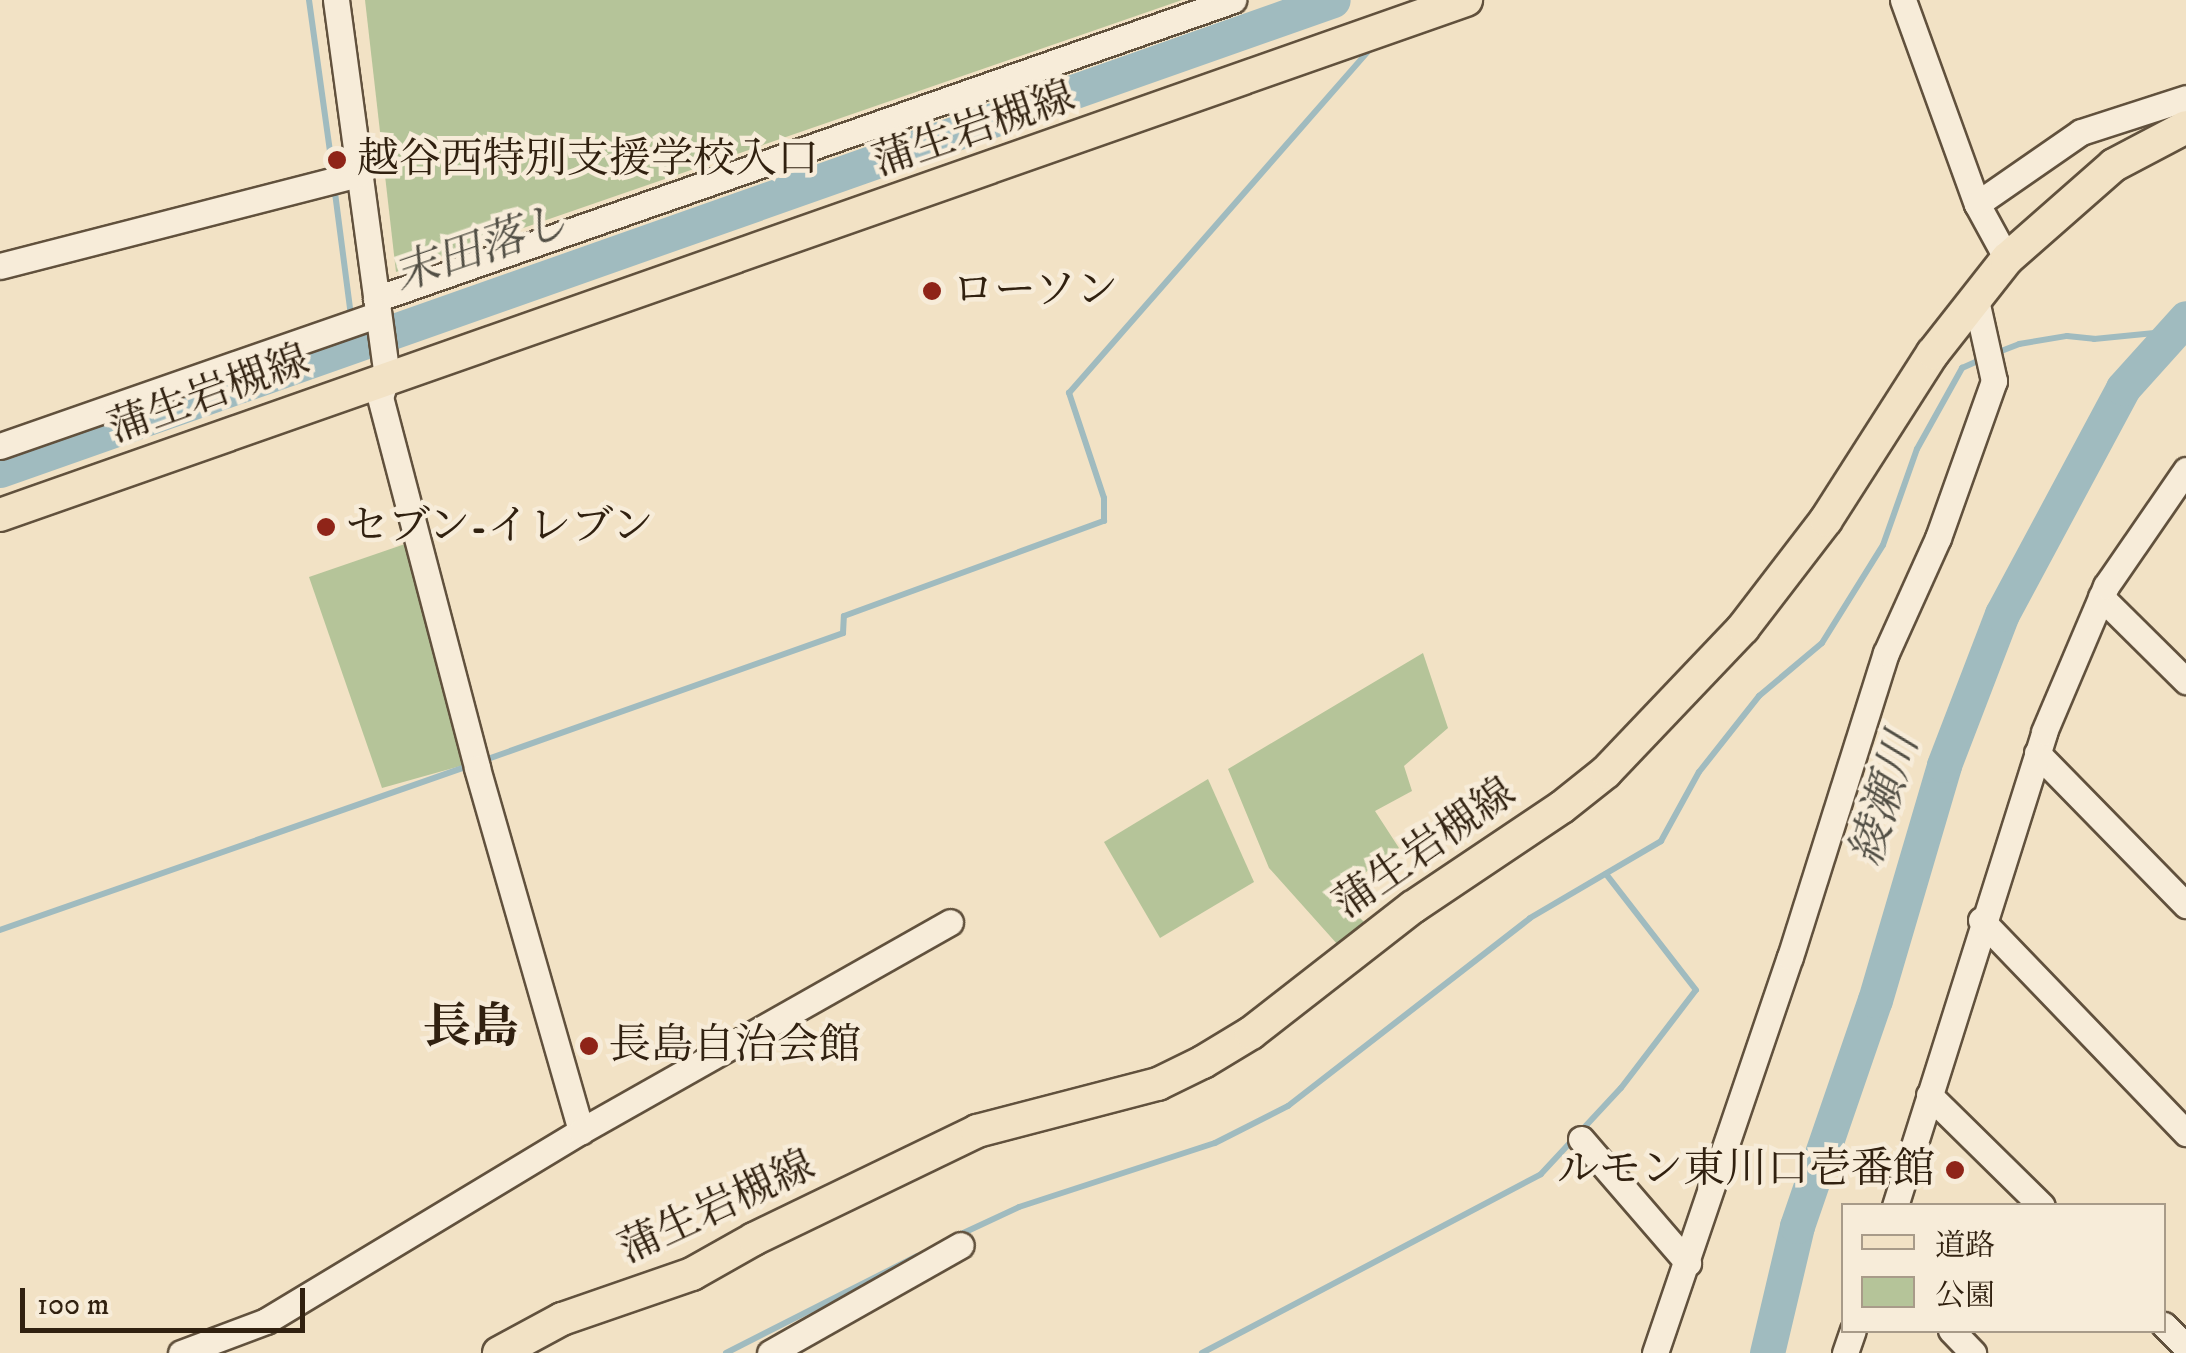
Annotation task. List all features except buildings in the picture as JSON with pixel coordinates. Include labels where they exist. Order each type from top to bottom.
[{"type":"main road","name":"蒲生岩槻線","points":[[0,515],[387,376],[1006,164],[1432,6],[1466,0]]},
{"type":"main road","name":"蒲生岩槻線","points":[[499,1353],[562,1319],[692,1274],[754,1239],[977,1131],[1158,1084],[1251,1034],[1338,962],[1480,860],[1562,807],[1606,772],[1743,628],[1798,559],[1975,295],[2007,260],[2114,165],[2186,127]]},
{"type":"street","points":[[336,0],[387,376],[380,397],[475,759],[581,1131]]},
{"type":"street","points":[[0,446],[377,306],[1233,0]]},
{"type":"street","points":[[1903,0],[1977,204],[2007,260]]},
{"type":"street","points":[[1977,204],[2081,132],[2186,98]]},
{"type":"street","points":[[0,266],[358,174]]},
{"type":"street","points":[[1655,1353],[1688,1263],[1886,653],[1938,538],[1994,381],[1975,295]]},
{"type":"street","points":[[1895,1203],[2037,754],[2102,597],[2186,470]]},
{"type":"street","points":[[2102,597],[2186,681]]},
{"type":"street","points":[[2037,754],[2186,905]]},
{"type":"street","points":[[1982,920],[2186,1133]]},
{"type":"street","points":[[181,1353],[266,1322],[581,1131],[950,922]]},
{"type":"street","points":[[1930,1094],[2039,1203]]},
{"type":"street","points":[[1582,1139],[1688,1263]]},
{"type":"street","points":[[770,1353],[817,1343],[961,1245]]},
{"type":"street","points":[[2166,1327],[2186,1347]]},
{"type":"street","points":[[1954,1333],[1973,1353]]},
{"type":"green space","points":[[365,0],[1182,0],[396,272]]},
{"type":"green space","points":[[405,544],[464,765],[382,788],[309,577]]},
{"type":"green space","points":[[1423,653],[1448,728],[1404,766],[1412,791],[1375,811],[1399,848],[1336,894],[1366,924],[1338,945],[1269,868],[1228,769]]},
{"type":"green space","points":[[1208,779],[1254,882],[1160,938],[1104,842]]},
{"type":"waterway","points":[[309,0],[333,172]]},
{"type":"waterway","name":"末田落し","points":[[0,470],[1333,0]]},
{"type":"waterway","points":[[482,761],[843,633],[844,616],[1104,521],[1104,498],[1069,393],[1374,45]]},
{"type":"waterway","points":[[334,185],[351,316]]},
{"type":"waterway","name":"綾瀬川","points":[[1767,1353],[1797,1226],[1875,1000],[1944,765],[2002,614],[2123,388],[2186,318]]},
{"type":"waterway","points":[[352,328],[352,347]]},
{"type":"waterway","points":[[1996,353],[2019,344],[2067,336],[2094,339],[2175,331]]},
{"type":"waterway","points":[[959,1235],[1019,1207],[1215,1143],[1288,1106],[1530,918],[1661,841],[1699,772],[1759,696],[1822,643],[1883,545],[1917,449],[1962,368],[1984,358]]},
{"type":"waterway","points":[[0,930],[470,765]]},
{"type":"waterway","points":[[1202,1353],[1541,1174],[1621,1088],[1696,990],[1606,874]]},
{"type":"waterway","points":[[726,1353],[917,1256]]},
{"type":"place","name":"越谷西特別支援学校入口","points":[[337,160]]},
{"type":"place","name":"ローソン","points":[[932,291]]},
{"type":"place","name":"セブン-イレブン","points":[[326,527]]},
{"type":"place","name":"長島自治会館","points":[[589,1046]]},
{"type":"place","name":"ルモン東川口壱番館","points":[[1955,1170]]},
{"type":"district","name":"長島","points":[[471,1029]]}]
